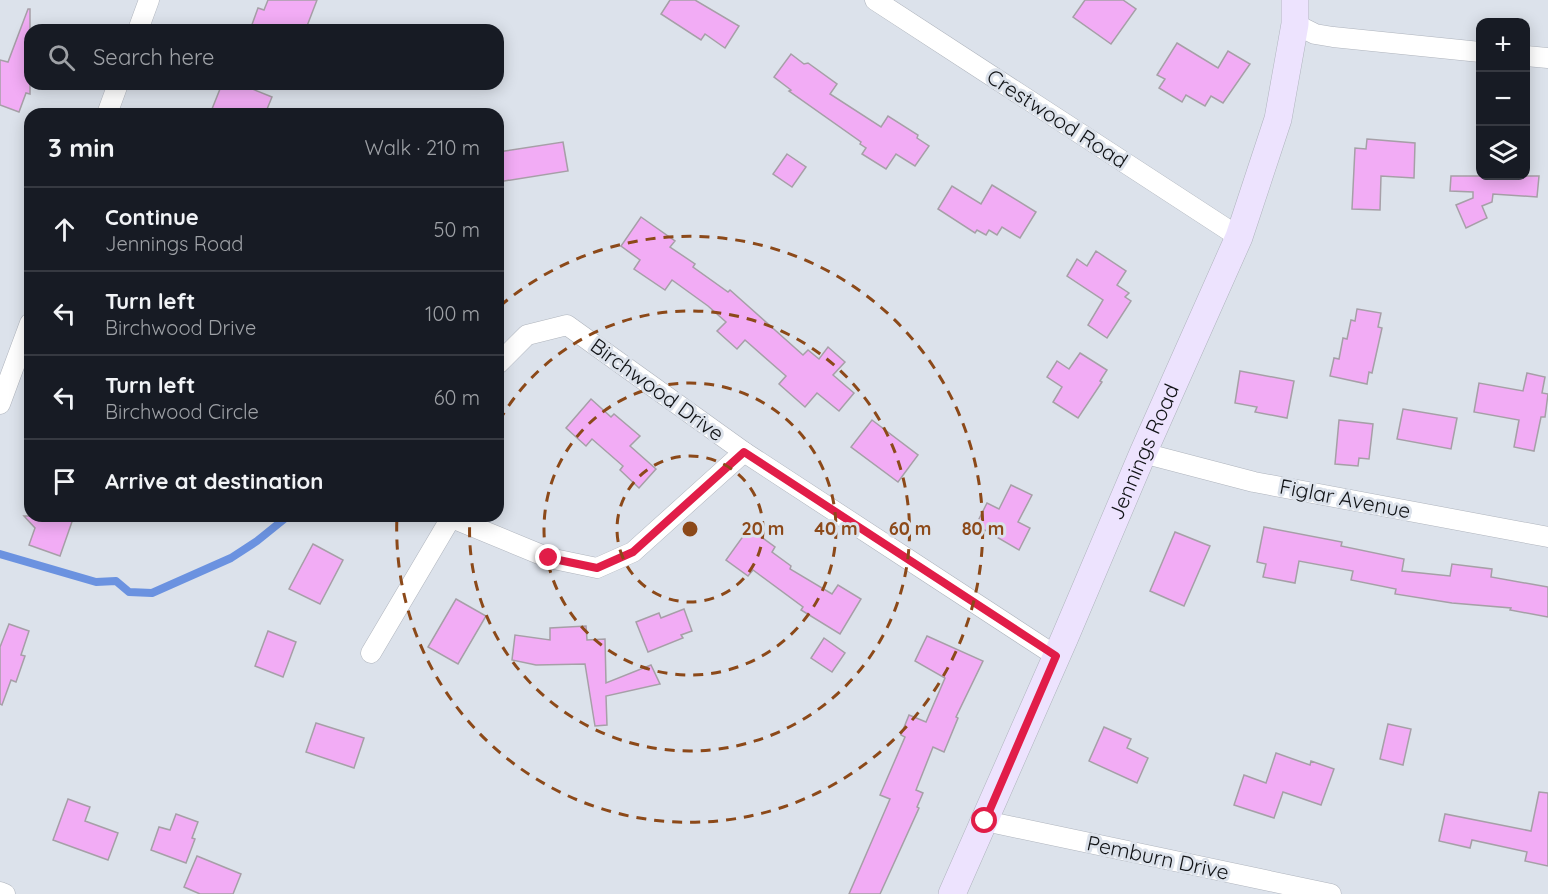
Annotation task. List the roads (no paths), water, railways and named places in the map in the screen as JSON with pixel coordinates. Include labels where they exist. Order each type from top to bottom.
[{"type":"street","points":[[140,24],[149,0]]},
{"type":"street","name":"Crestwood Road","points":[[875,0],[1239,237]]},
{"type":"street","points":[[1295,12],[1315,34],[1476,51]]},
{"type":"street","name":"Jennings Road","points":[[952,894],[1239,237],[1278,119],[1295,12]]},
{"type":"street","points":[[1530,56],[1548,58]]},
{"type":"street","points":[[109,108],[116,90]]},
{"type":"street","name":"Birchwood Drive","points":[[504,358],[527,335],[567,325],[744,452],[1056,656]]},
{"type":"street","points":[[0,404],[24,339]]},
{"type":"street","points":[[464,522],[549,558],[597,568],[633,552],[744,452]]},
{"type":"street","name":"Figlar Avenue","points":[[1143,453],[1254,482],[1548,537]]},
{"type":"street","points":[[371,653],[449,522]]},
{"type":"street","name":"Pemburn Drive","points":[[985,821],[1331,894]]},
{"type":"street","points":[[0,892],[5,894]]},
{"type":"waterway","points":[[0,554],[96,582],[116,581],[129,592],[152,593],[231,558],[281,522]]}]
